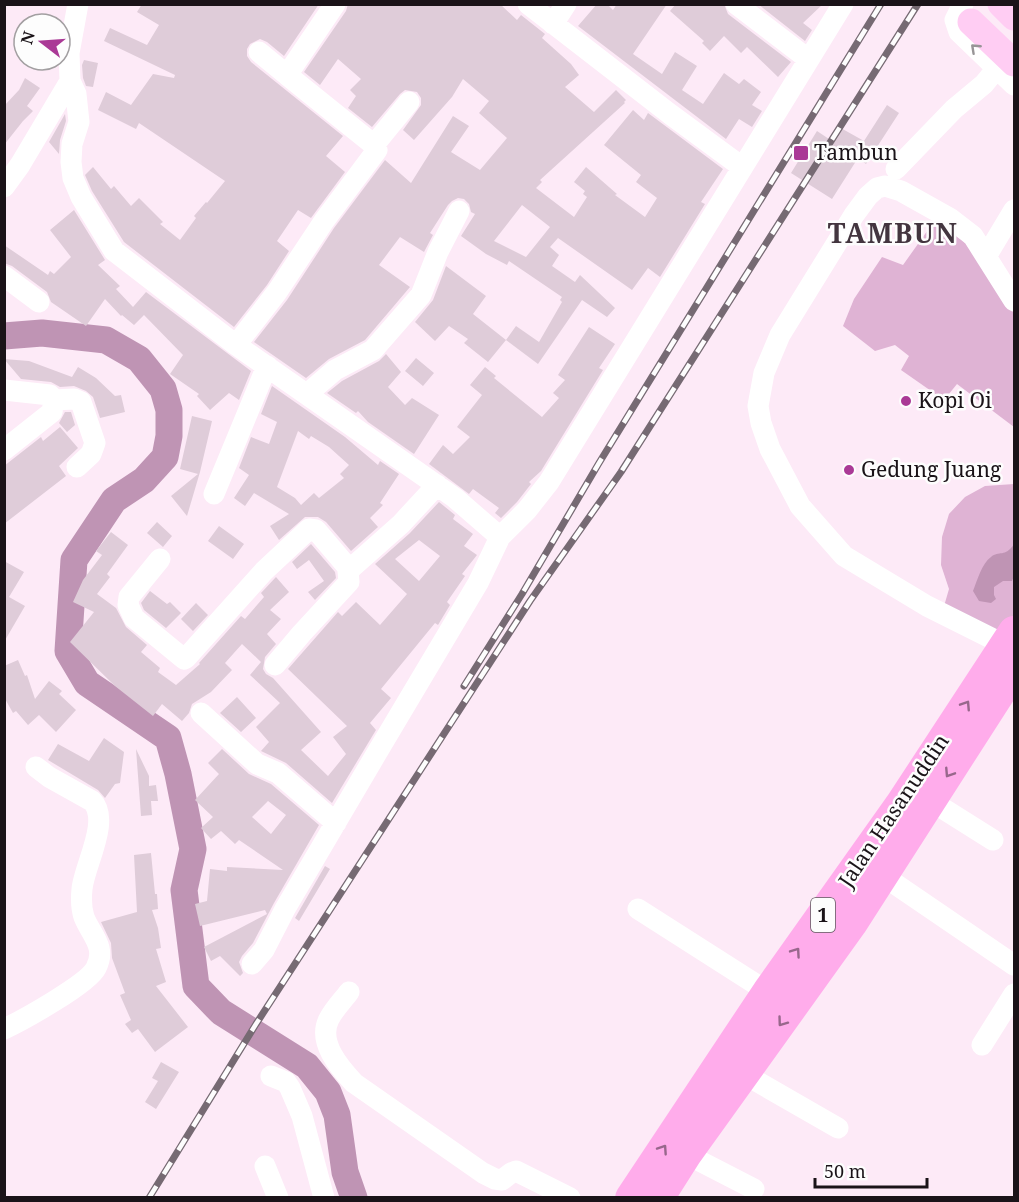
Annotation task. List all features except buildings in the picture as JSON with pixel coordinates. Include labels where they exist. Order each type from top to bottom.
[{"type":"highway","name":"Jalan Hasanuddin","points":[[658,1197],[686,1154],[851,924],[931,801],[1011,649]]},
{"type":"highway","name":"Jalan Hasanuddin","points":[[631,1197],[768,992],[1011,649]]},
{"type":"main road","points":[[1001,4],[1014,16]]},
{"type":"main road","points":[[967,13],[1006,65]]},
{"type":"street","points":[[78,4],[69,53],[70,81],[76,94],[80,122],[72,144],[73,178],[81,197],[114,250],[236,345],[436,485],[500,537]]},
{"type":"street","points":[[287,75],[335,4]]},
{"type":"street","points":[[528,4],[742,167]]},
{"type":"street","points":[[553,24],[566,4]]},
{"type":"street","points":[[736,4],[808,59]]},
{"type":"street","points":[[252,964],[264,950],[478,583],[500,537],[527,510],[549,482],[843,4]]},
{"type":"street","points":[[236,345],[277,292],[324,221],[376,153],[377,148],[259,52]]},
{"type":"street","points":[[896,169],[954,109],[1006,65],[1014,85]]},
{"type":"street","points":[[6,183],[70,81]]},
{"type":"street","points":[[374,145],[409,102]]},
{"type":"street","points":[[1011,649],[927,606],[844,556],[800,506],[770,449],[758,406],[764,373],[780,335],[854,215],[877,188],[885,186],[901,191],[951,219],[973,236],[1014,301]]},
{"type":"street","points":[[987,255],[1014,210]]},
{"type":"street","points":[[307,394],[335,370],[373,350],[421,295],[438,252],[459,212]]},
{"type":"street","points":[[4,276],[39,302]]},
{"type":"street","points":[[214,494],[267,366]]},
{"type":"street","points":[[4,450],[52,412],[54,400],[50,395],[7,392]]},
{"type":"street","points":[[54,400],[74,399],[81,402],[95,438],[93,451],[77,467]]},
{"type":"street","points":[[274,665],[349,583],[347,572],[401,524],[436,485]]},
{"type":"street","points":[[160,559],[129,597],[128,605],[134,618],[184,659],[264,571],[309,529],[316,530],[350,570]]},
{"type":"street","points":[[201,713],[257,764],[278,773],[336,823]]},
{"type":"street","points":[[4,1029],[29,1018],[95,971],[100,956],[98,940],[84,916],[81,902],[84,873],[98,833],[96,807],[92,801],[49,777],[36,767]]},
{"type":"street","points":[[931,801],[993,840]]},
{"type":"street","points":[[882,875],[1014,965]]},
{"type":"street","points":[[638,909],[768,992]]},
{"type":"street","points":[[350,992],[329,1020],[327,1027],[328,1046],[336,1064],[354,1083],[489,1176],[502,1180],[516,1172],[570,1197]]},
{"type":"street","points":[[982,1045],[1014,994]]},
{"type":"street","points":[[744,1074],[838,1128]]},
{"type":"street","points":[[271,1076],[286,1082],[290,1088],[302,1116],[324,1197]]},
{"type":"street","points":[[686,1154],[754,1189]]},
{"type":"street","points":[[265,1166],[278,1197]]},
{"type":"shaded area","points":[[940,213],[1014,302],[1014,427],[957,384],[944,400],[901,370],[909,356],[895,345],[875,351],[843,326],[854,299],[882,257],[903,265]]},
{"type":"shaded area","points":[[1014,484],[1014,670],[1005,646],[942,613],[949,589],[941,565],[942,537],[949,514],[965,497],[985,486]]},
{"type":"shaded area","points":[[1014,544],[1012,581],[1003,581],[994,587],[996,599],[991,603],[979,601],[973,591],[985,563],[994,555],[1008,551]]},
{"type":"waterway","points":[[4,336],[42,333],[106,340],[139,359],[163,389],[169,410],[169,436],[165,457],[144,480],[114,500],[74,560],[68,651],[87,683],[168,738],[178,774],[193,849],[184,890],[196,986],[221,1012],[307,1066],[328,1092],[337,1115],[345,1172],[354,1198]]},
{"type":"railway","points":[[464,686],[881,4]]},
{"type":"railway","points":[[149,1198],[256,1024],[530,601],[621,472],[918,4]]},
{"type":"place","name":"Tambun","points":[[801,153]]},
{"type":"place","name":"Kopi Oi","points":[[906,401]]},
{"type":"place","name":"Gedung Juang","points":[[849,470]]},
{"type":"district","name":"TAMBUN","points":[[893,234]]}]
